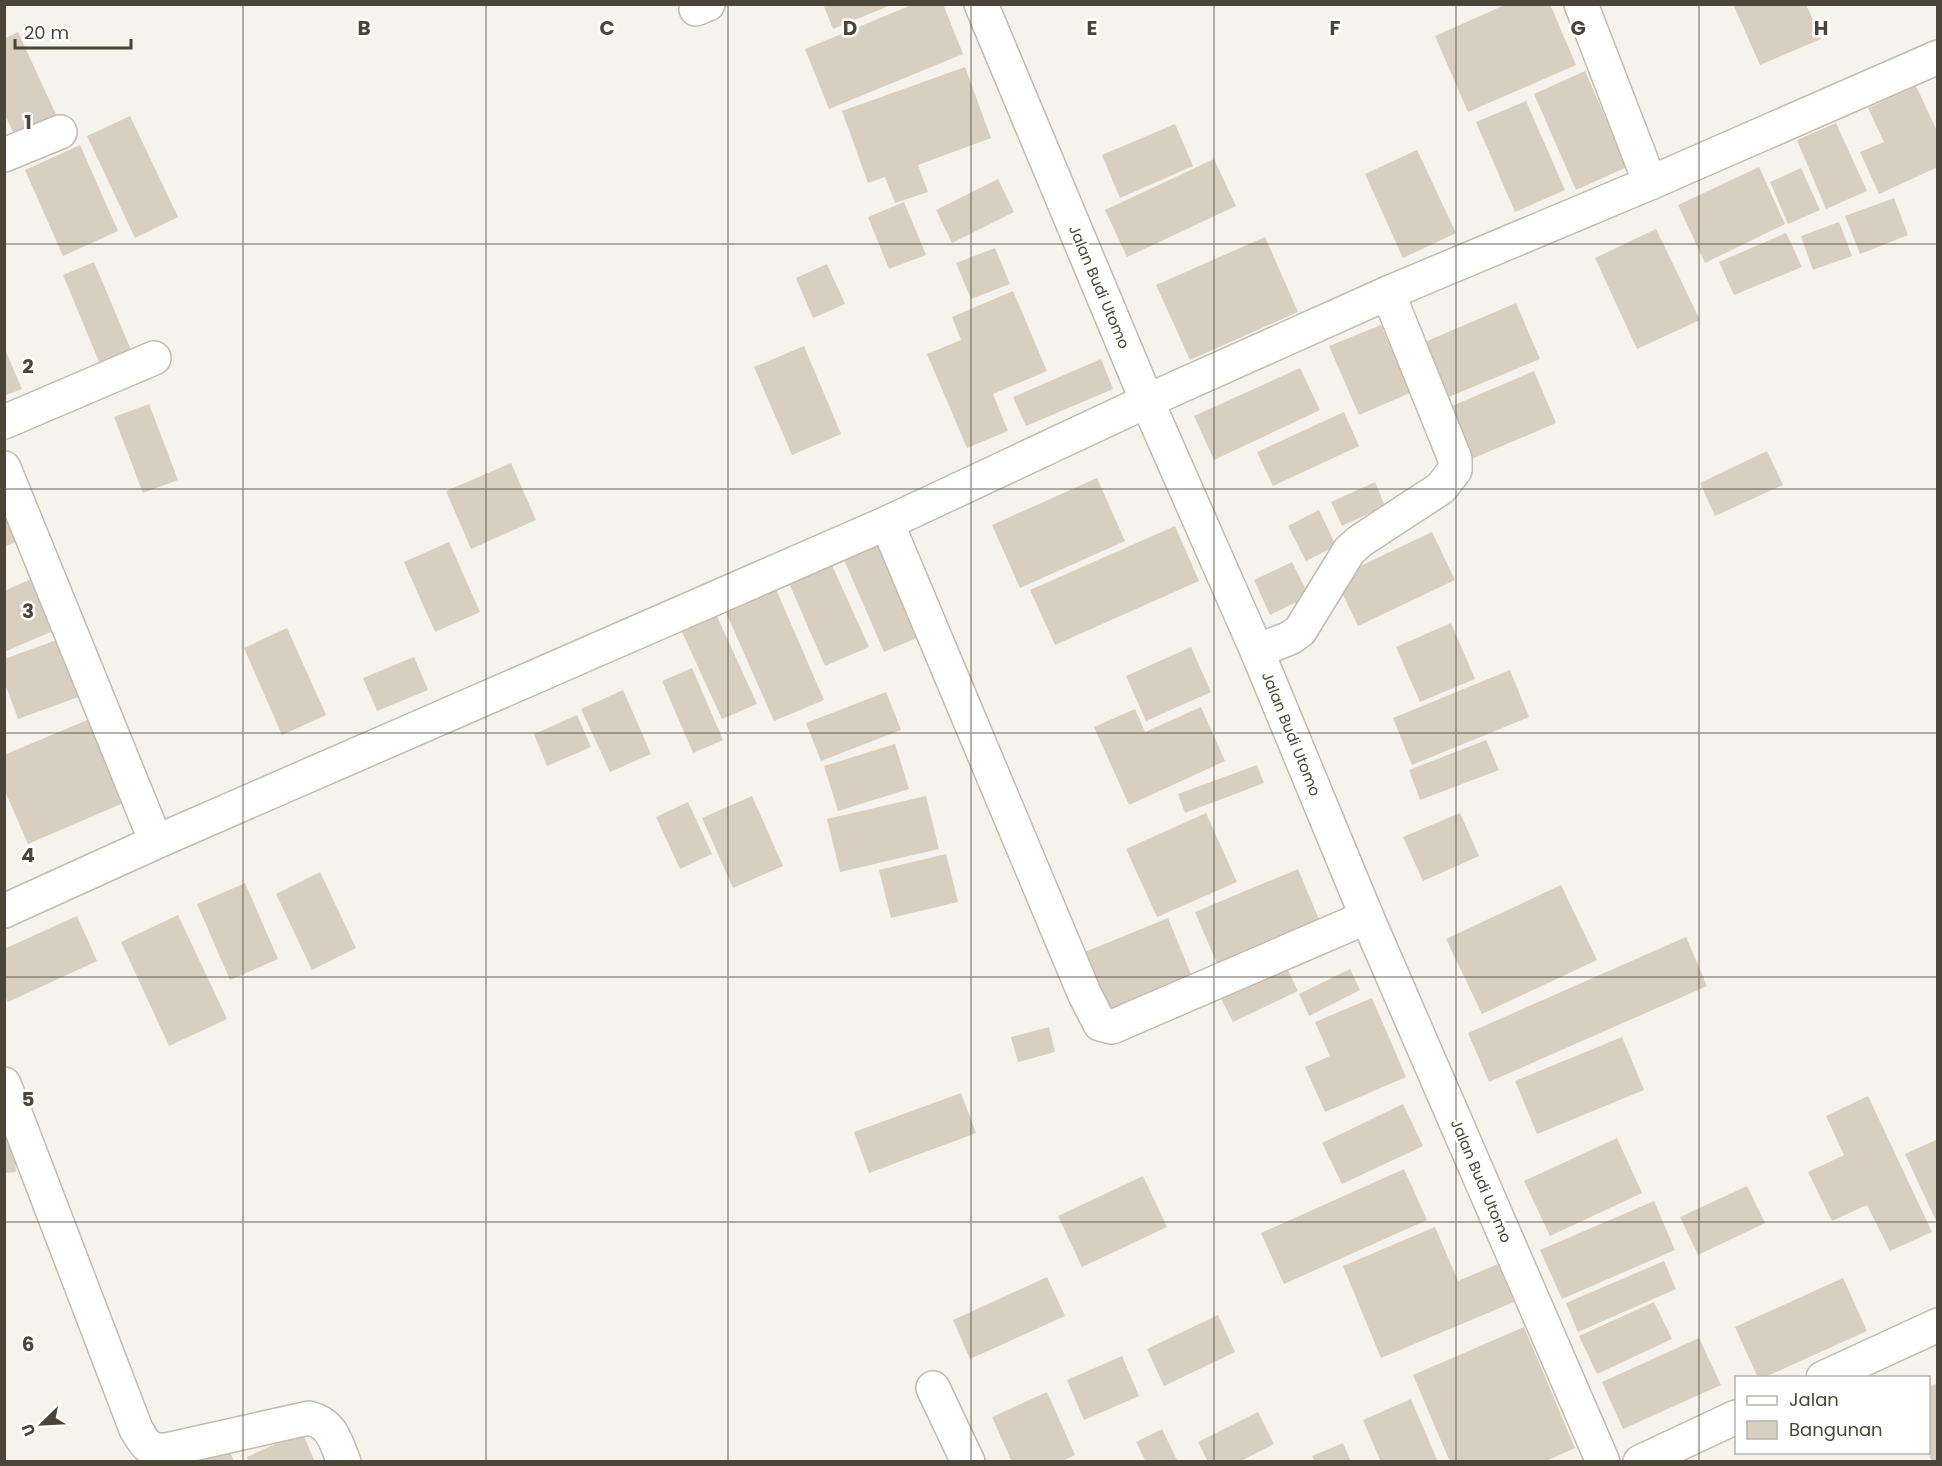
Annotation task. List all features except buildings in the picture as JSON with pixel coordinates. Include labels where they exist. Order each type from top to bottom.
[{"type":"street","name":"Jalan Budi Utomo","points":[[981,4],[1147,401],[1257,651],[1367,917],[1603,1461]]},
{"type":"street","points":[[1581,4],[1650,183]]},
{"type":"street","points":[[4,912],[156,842],[887,523],[1147,401],[1388,293],[1650,183],[1938,57]]},
{"type":"street","points":[[4,155],[60,132]]},
{"type":"street","points":[[1257,651],[1290,638],[1300,631],[1349,551],[1360,541],[1441,488],[1455,470],[1455,459],[1388,293]]},
{"type":"street","points":[[4,422],[154,358]]},
{"type":"street","points":[[4,468],[156,842]]},
{"type":"street","points":[[887,523],[1085,995],[1100,1024],[1112,1027],[1367,917]]},
{"type":"street","points":[[4,1084],[132,1418],[145,1444],[155,1450],[166,1450],[309,1418],[320,1420],[327,1425],[344,1461]]},
{"type":"street","points":[[1825,1376],[1938,1325]]},
{"type":"street","points":[[933,1388],[968,1461]]},
{"type":"street","points":[[1640,1461],[1735,1418]]}]
